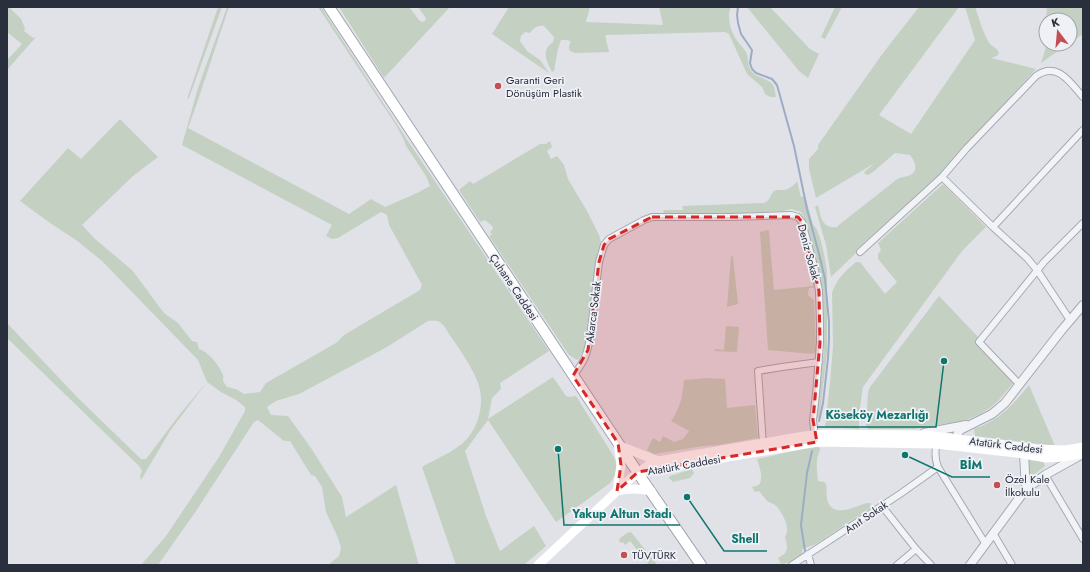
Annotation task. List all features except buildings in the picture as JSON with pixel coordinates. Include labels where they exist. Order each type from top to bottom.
[{"type":"main road","name":"Çuhane Caddesi","points":[[329,7],[573,376],[701,565]]},
{"type":"main road","name":"Atatürk Caddesi","points":[[638,472],[650,464],[658,461],[816,439],[916,435],[937,440]]},
{"type":"main road","name":"Atatürk Caddesi","points":[[816,439],[937,440],[1042,450],[1066,450],[1083,447]]},
{"type":"main road","name":"Atatürk Caddesi","points":[[956,442],[1046,458],[1083,454]]},
{"type":"main road","points":[[617,491],[621,464],[619,445],[658,461]]},
{"type":"main road","name":"Atatürk Caddesi","points":[[638,472],[763,447]]},
{"type":"main road","points":[[538,565],[638,472]]},
{"type":"main road","points":[[617,491],[630,488],[651,491]]},
{"type":"street","points":[[860,252],[942,177],[966,149],[1040,73],[1047,70],[1060,73],[1083,97]]},
{"type":"street","points":[[993,227],[1083,130]]},
{"type":"street","points":[[942,177],[1027,258],[1037,270],[1070,320]]},
{"type":"street","name":"Deniz Sokak","points":[[604,245],[609,239],[652,217],[791,215],[798,217],[802,222],[817,279],[820,324],[813,420],[816,439]]},
{"type":"street","points":[[1020,385],[979,342],[1037,270],[1083,223]]},
{"type":"street","name":"Akarca Sokak","points":[[573,376],[582,364],[588,350],[599,262],[604,245]]},
{"type":"street","points":[[956,442],[960,430],[999,409],[1010,398],[1083,305]]},
{"type":"street","points":[[763,447],[758,371],[818,362]]},
{"type":"street","points":[[916,435],[973,424]]},
{"type":"street","points":[[937,440],[935,457],[938,467],[985,543]]},
{"type":"street","points":[[1024,454],[1026,489]]},
{"type":"street","points":[[970,565],[1026,489],[1045,475],[1083,454]]},
{"type":"street","name":"Anıt Sokak","points":[[792,565],[938,467]]},
{"type":"street","points":[[1045,475],[1083,539]]},
{"type":"street","points":[[882,506],[916,549],[931,565]]},
{"type":"street","points":[[993,533],[1012,565]]},
{"type":"street","points":[[897,565],[916,549]]},
{"type":"street","points":[[808,554],[811,565]]},
{"type":"highlighted area","points":[[652,217],[798,217],[802,222],[819,291],[820,343],[813,420],[817,442],[638,472],[617,491],[621,465],[618,443],[573,376],[588,350],[599,262],[604,245],[609,239]]},
{"type":"green space","points":[[7,7],[9,7],[21,19],[25,28],[24,31],[33,38],[36,37],[7,70],[7,60],[22,44],[7,32]]},
{"type":"green space","points":[[218,7],[222,7],[189,98],[187,99]]},
{"type":"green space","points":[[227,7],[229,7],[188,128],[349,214],[371,199],[385,207],[430,186],[426,176],[406,146],[396,125],[318,7],[321,7],[408,141],[549,351],[500,383],[501,389],[492,398],[488,419],[553,377],[566,396],[576,396],[614,457],[616,461],[616,471],[609,484],[556,522],[488,420],[465,451],[486,516],[500,551],[534,526],[546,546],[524,565],[456,565],[422,467],[455,449],[466,440],[476,425],[481,408],[481,396],[472,369],[445,327],[438,321],[428,321],[387,347],[299,394],[276,401],[267,407],[271,415],[288,416],[311,448],[342,497],[346,517],[396,485],[419,565],[328,565],[339,556],[341,548],[326,512],[322,487],[315,476],[311,475],[290,441],[284,441],[258,420],[254,422],[196,511],[158,565],[141,565],[166,536],[219,457],[245,411],[245,407],[236,400],[207,382],[198,360],[102,261],[76,240],[20,201],[68,148],[81,159],[120,119],[158,157],[133,176],[82,225],[95,239],[132,270],[164,313],[178,323],[192,341],[197,342],[199,349],[213,359],[221,371],[223,381],[227,387],[236,389],[244,394],[260,392],[266,383],[336,343],[344,335],[420,290],[422,285],[389,225],[387,215],[381,212],[338,238],[332,239],[326,236],[332,225],[182,145],[198,88]]},
{"type":"green space","points":[[339,7],[409,7],[422,22],[425,21],[426,18],[418,7],[450,7],[384,78]]},
{"type":"green space","points":[[509,7],[590,7],[586,22],[663,25],[659,7],[731,7],[729,19],[732,32],[746,52],[750,70],[757,76],[773,85],[776,97],[770,97],[765,94],[762,87],[747,74],[729,34],[725,32],[605,35],[609,52],[575,53],[569,50],[571,42],[568,40],[561,40],[554,71],[552,72],[547,60],[546,52],[549,45],[553,42],[554,37],[544,26],[538,26],[530,33],[525,32],[521,36],[520,41],[527,51],[540,60],[549,73],[492,34]]},
{"type":"green space","points":[[747,7],[770,7],[810,49],[819,54],[808,78],[799,71]]},
{"type":"green space","points":[[835,7],[842,7],[825,39],[821,37]]},
{"type":"green space","points":[[919,7],[959,7],[879,115],[911,134],[975,40],[965,7],[975,7],[983,31],[990,44],[998,51],[999,53],[997,56],[991,58],[1036,69],[940,174],[858,248],[855,254],[831,277],[826,245],[815,207],[818,205],[821,218],[825,224],[832,227],[837,227],[896,180],[908,176],[914,172],[915,164],[910,155],[895,153],[868,175],[864,172],[875,163],[816,198],[809,169],[809,159],[818,149],[818,145],[883,53]]},
{"type":"green space","points":[[1047,7],[1083,7],[1083,34],[1078,37],[1078,12],[1047,12]]},
{"type":"green space","points":[[1044,52],[1057,52],[1041,63]]},
{"type":"green space","points":[[550,141],[552,147],[547,151],[551,159],[557,156],[564,165],[568,179],[587,211],[601,242],[597,256],[587,342],[577,360],[569,355],[489,236],[492,235],[490,232],[493,229],[492,226],[485,220],[480,222],[459,190],[470,181],[473,184],[540,144],[546,144]]},
{"type":"green space","points":[[797,181],[801,197],[805,196],[813,224],[821,241],[827,271],[827,352],[819,418],[817,418],[817,414],[824,350],[821,285],[804,217],[801,212],[791,209],[784,211],[739,213],[729,216],[664,214],[663,210],[683,210],[682,206],[764,203],[768,201],[774,191],[788,189]]},
{"type":"green space","points":[[943,184],[986,227],[962,251],[863,387],[859,415],[859,429],[825,427],[833,346],[832,293],[834,288],[838,280],[845,272],[856,262],[860,262],[885,294],[897,282],[878,259],[878,254],[881,250],[878,243]]},
{"type":"green space","points":[[798,221],[816,280],[814,288],[809,288],[808,295],[814,300],[816,352],[813,354],[768,350],[760,232],[767,230],[769,231],[774,290],[813,286],[814,281]]},
{"type":"green space","points":[[731,256],[733,257],[738,304],[727,307]]},
{"type":"green space","points":[[939,296],[981,340],[1016,380],[990,408],[967,420],[915,429],[868,429],[866,424],[868,392],[870,387]]},
{"type":"green space","points":[[7,323],[79,399],[141,459],[146,459],[180,414],[207,382],[170,431],[141,480],[140,476],[142,471],[139,466],[7,338]]},
{"type":"green space","points":[[726,326],[739,327],[737,352],[715,351],[715,349],[724,350]]},
{"type":"green space","points":[[706,378],[725,379],[727,408],[755,405],[758,438],[654,454],[647,450],[653,438],[660,442],[663,436],[674,442],[683,439],[689,431],[671,421],[680,402],[684,380]]},
{"type":"green space","points":[[1029,385],[1055,446],[975,436],[974,429],[983,426],[998,417]]},
{"type":"green space","points":[[818,447],[820,450],[817,461],[818,481],[826,484],[827,500],[831,507],[836,510],[846,510],[871,503],[870,508],[816,544],[802,549],[803,556],[781,564],[778,558],[787,550],[785,537],[787,533],[787,526],[777,507],[767,501],[759,491],[755,492],[752,487],[759,485],[761,479],[761,472],[757,459]]},
{"type":"green space","points":[[1029,460],[1043,461],[1045,466],[1035,474],[1031,474],[1029,471]]},
{"type":"green space","points":[[692,469],[694,473],[690,478],[673,482],[669,478],[670,476]]},
{"type":"green space","points":[[631,532],[656,563],[656,565],[646,565],[648,563],[630,541],[625,545],[623,542],[621,543],[619,541],[620,538]]},
{"type":"waterway","points":[[738,7],[737,15],[741,34],[752,50],[750,63],[752,69],[756,73],[772,79],[777,85],[794,146],[807,209],[825,279],[829,340],[823,403],[819,421]]},
{"type":"waterway","points":[[805,551],[801,525],[807,473],[812,451]]},
{"type":"place","name":"Garanti Geri Dönüşüm Plastik","points":[[498,86]]},
{"type":"place","name":"Köseköy Mezarlığı","points":[[944,361]]},
{"type":"place","name":"Yakup Altun Stadı","points":[[558,449]]},
{"type":"place","name":"BİM","points":[[905,455]]},
{"type":"place","name":"Özel Kale İlkokulu","points":[[997,485]]},
{"type":"place","name":"Shell","points":[[687,497]]},
{"type":"place","name":"TÜVTÜRK","points":[[624,555]]}]
